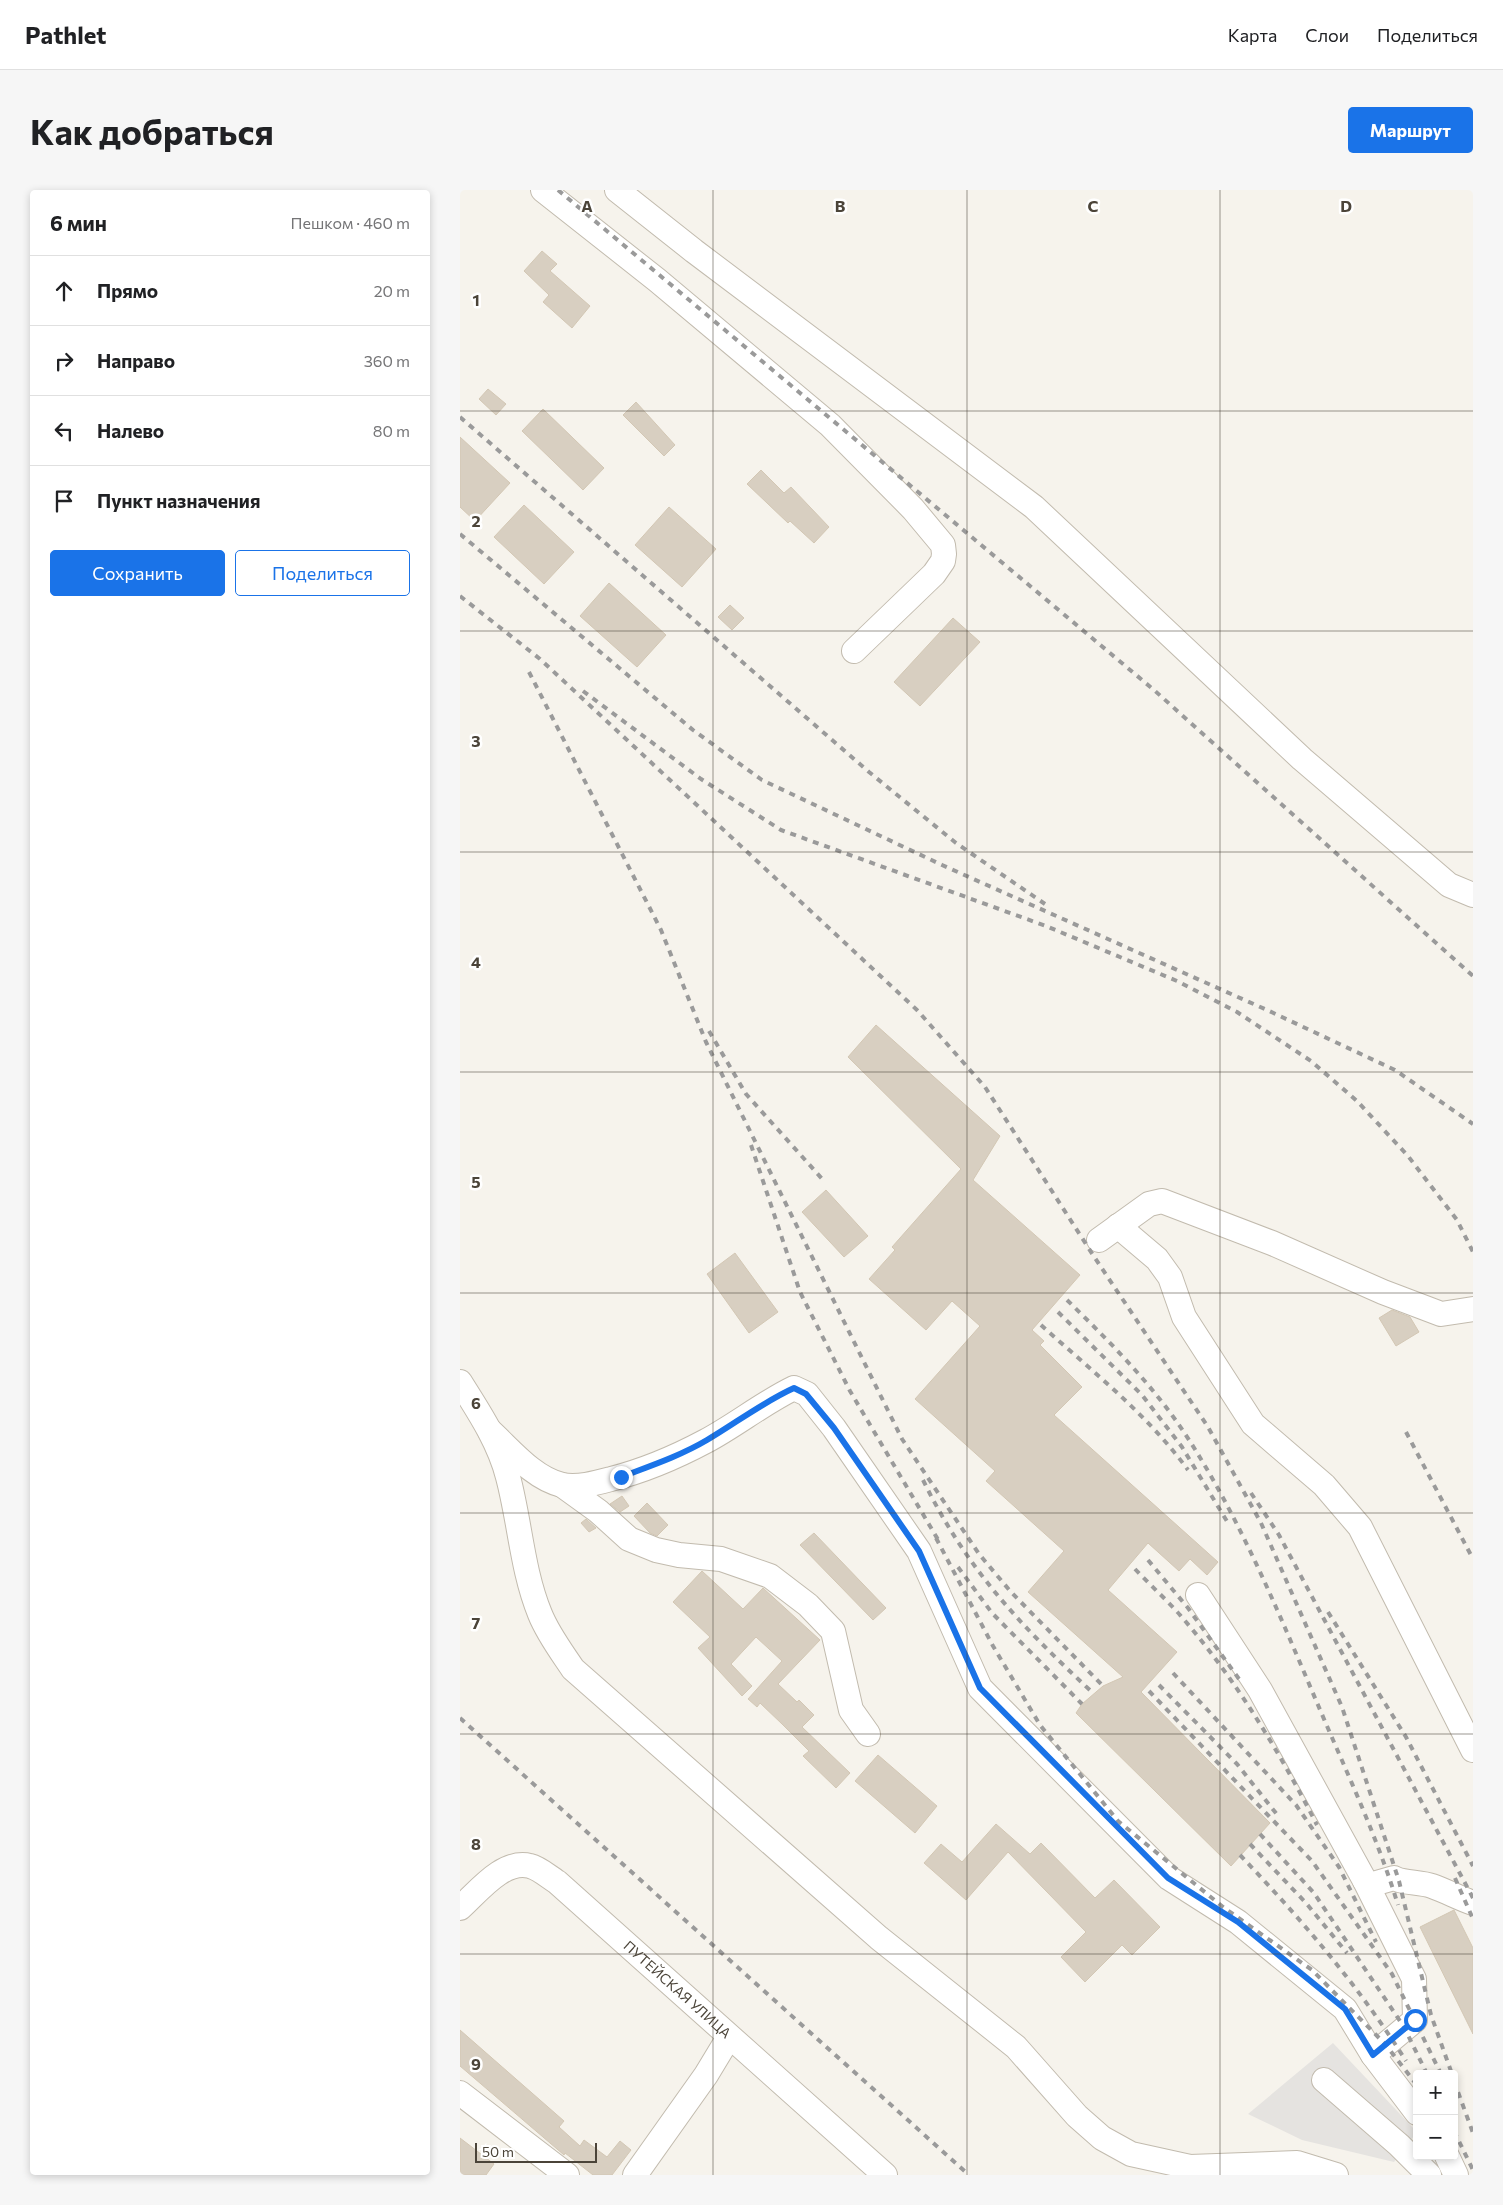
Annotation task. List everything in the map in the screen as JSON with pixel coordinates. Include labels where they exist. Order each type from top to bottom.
[{"type":"street","points":[[543,190],[657,280],[830,425],[913,508],[943,545],[943,561],[934,574],[854,651]]},
{"type":"street","points":[[617,190],[702,257],[1034,507],[1302,759],[1449,885],[1473,895]]},
{"type":"street","points":[[1099,1240],[1149,1204],[1162,1202],[1272,1243],[1383,1292],[1441,1314],[1473,1309]]},
{"type":"street","points":[[1118,1226],[1158,1259],[1170,1277],[1184,1318],[1253,1424],[1324,1485],[1360,1526],[1473,1750]]},
{"type":"street","points":[[460,1382],[490,1430],[508,1476],[524,1561],[539,1613],[550,1635],[573,1669],[879,1938],[1016,2047],[1077,2116],[1102,2138],[1131,2154],[1190,2167],[1296,2163],[1336,2175]]},
{"type":"street","points":[[562,1485],[593,1484],[628,1474],[678,1455],[794,1388],[806,1394],[834,1428],[919,1551],[980,1688],[1168,1878],[1238,1922],[1345,2009],[1373,2055],[1413,2108]]},
{"type":"street","points":[[490,1430],[534,1472],[562,1485],[598,1511],[629,1538],[656,1550],[679,1555],[721,1559],[770,1576],[808,1605],[833,1631],[851,1710],[868,1734]]},
{"type":"street","points":[[1198,1595],[1260,1690],[1365,1881],[1414,1979],[1415,2020],[1373,2055]]},
{"type":"street","name":"ПУТЕЙСКАЯ УЛИЦА","points":[[462,1903],[495,1876],[516,1865],[532,1866],[557,1882],[885,2175]]},
{"type":"street","points":[[1365,1881],[1373,1884],[1394,1878],[1399,1881],[1414,1881],[1433,1886],[1473,1902]]},
{"type":"street","points":[[635,2175],[706,2075],[729,2037]]},
{"type":"street","points":[[1324,2080],[1399,2145],[1429,2175]]},
{"type":"street","points":[[460,2092],[567,2175]]},
{"type":"street","points":[[1449,2160],[1456,2175]]},
{"type":"shaded area","points":[[1333,2043],[1413,2128],[1413,2137],[1394,2162],[1302,2140],[1248,2114]]},
{"type":"building","points":[[542,251],[557,264],[550,271],[590,306],[572,328],[543,302],[549,295],[524,271]]},
{"type":"building","points":[[488,389],[506,404],[496,415],[479,399]]},
{"type":"building","points":[[636,402],[675,445],[664,456],[623,415]]},
{"type":"building","points":[[543,409],[604,468],[583,490],[522,431]]},
{"type":"building","points":[[460,437],[510,483],[475,521],[460,507]]},
{"type":"building","points":[[761,470],[784,493],[791,487],[829,527],[814,543],[790,521],[788,523],[747,484]]},
{"type":"building","points":[[524,505],[574,552],[544,584],[494,537]]},
{"type":"building","points":[[669,507],[716,549],[682,587],[635,545]]},
{"type":"building","points":[[609,583],[666,635],[637,667],[580,616]]},
{"type":"building","points":[[730,605],[744,618],[732,630],[718,617]]},
{"type":"building","points":[[953,618],[980,642],[920,706],[894,682]]},
{"type":"building","points":[[876,1025],[1000,1136],[973,1180],[1080,1275],[1032,1330],[1044,1341],[1040,1345],[1082,1387],[1054,1415],[1218,1562],[1207,1575],[1190,1559],[1179,1571],[1148,1543],[1108,1590],[1177,1652],[1141,1692],[1270,1823],[1231,1866],[1076,1713],[1082,1704],[1103,1686],[1123,1677],[1028,1592],[1064,1551],[986,1481],[995,1471],[915,1399],[980,1326],[952,1301],[926,1330],[869,1279],[895,1250],[892,1247],[961,1169],[848,1057]]},
{"type":"building","points":[[826,1190],[868,1236],[844,1257],[802,1212]]},
{"type":"building","points":[[735,1253],[778,1312],[749,1333],[707,1274]]},
{"type":"building","points":[[1392,1310],[1410,1317],[1419,1332],[1396,1346],[1379,1318]]},
{"type":"building","points":[[622,1496],[629,1506],[620,1512],[610,1504]]},
{"type":"building","points":[[647,1503],[668,1525],[657,1536],[650,1533],[634,1516]]},
{"type":"building","points":[[586,1519],[596,1528],[589,1532],[581,1523]]},
{"type":"building","points":[[814,1533],[886,1608],[873,1620],[800,1545]]},
{"type":"building","points":[[702,1571],[743,1609],[763,1588],[820,1640],[778,1684],[797,1702],[799,1700],[814,1715],[802,1727],[850,1773],[836,1788],[803,1756],[809,1751],[760,1703],[757,1707],[748,1699],[782,1661],[756,1637],[731,1664],[752,1686],[742,1696],[698,1648],[710,1637],[673,1602]]},
{"type":"building","points":[[878,1755],[937,1806],[915,1833],[855,1781]]},
{"type":"building","points":[[996,1824],[1030,1854],[1041,1843],[1095,1898],[1114,1880],[1160,1927],[1132,1955],[1122,1945],[1085,1982],[1061,1957],[1086,1932],[1008,1852],[966,1900],[924,1863],[941,1844],[962,1862]]},
{"type":"building","points":[[1454,1910],[1473,1948],[1473,2034],[1420,1927]]},
{"type":"building","points":[[460,2030],[564,2121],[559,2127],[580,2146],[584,2140],[607,2157],[620,2141],[631,2150],[612,2175],[593,2175],[565,2153],[564,2155],[460,2066]]},
{"type":"building","points":[[460,2138],[494,2164],[486,2175],[460,2175]]},
{"type":"railway","points":[[558,190],[1154,690],[1473,976]]},
{"type":"railway","points":[[460,417],[869,772],[956,843],[1045,904]]},
{"type":"railway","points":[[460,534],[693,730],[762,780],[942,865],[1267,1010],[1395,1070],[1473,1124]]},
{"type":"railway","points":[[460,596],[540,659],[917,1010],[985,1087],[1093,1255],[1208,1427],[1261,1523],[1342,1707],[1399,1881],[1431,2015],[1451,2070]]},
{"type":"railway","points":[[529,672],[661,930],[706,1042],[902,1439],[979,1554],[1011,1592],[1103,1686]]},
{"type":"railway","points":[[583,691],[701,779],[781,830],[1046,926],[1177,981],[1237,1012],[1311,1061],[1357,1101],[1408,1156],[1457,1220],[1473,1252]]},
{"type":"railway","points":[[709,1031],[746,1094],[824,1181]]},
{"type":"railway","points":[[751,1145],[800,1292],[850,1391],[940,1543]]},
{"type":"railway","points":[[1067,1300],[1117,1350],[1164,1404],[1210,1474],[1244,1538],[1275,1605],[1371,1829],[1398,1905]]},
{"type":"railway","points":[[1058,1312],[1142,1395],[1182,1447],[1228,1523]]},
{"type":"railway","points":[[1041,1325],[1137,1412],[1188,1470]]},
{"type":"railway","points":[[1406,1432],[1473,1559]]},
{"type":"railway","points":[[923,1480],[958,1542],[977,1569],[1019,1620],[1093,1693]]},
{"type":"railway","points":[[1251,1493],[1279,1535],[1473,1898]]},
{"type":"railway","points":[[936,1538],[993,1646],[1040,1725],[1118,1821],[1223,1907],[1312,1970],[1385,2044],[1413,2080]]},
{"type":"railway","points":[[1148,1560],[1188,1608],[1239,1679]]},
{"type":"railway","points":[[958,1567],[992,1613],[1082,1704]]},
{"type":"railway","points":[[1135,1569],[1180,1615],[1219,1664],[1255,1716],[1317,1825]]},
{"type":"railway","points":[[1328,1612],[1406,1737],[1473,1866]]},
{"type":"railway","points":[[1173,1673],[1296,1805],[1339,1867],[1376,1942]]},
{"type":"railway","points":[[1159,1685],[1237,1764],[1279,1817]]},
{"type":"railway","points":[[1149,1691],[1312,1861],[1392,1974],[1439,2070]]},
{"type":"railway","points":[[460,1718],[969,2175]]},
{"type":"railway","points":[[1260,1834],[1314,1893],[1404,2027],[1425,2070]]},
{"type":"railway","points":[[1250,1844],[1306,1903],[1347,1953]]},
{"type":"railway","points":[[1240,1855],[1285,1904],[1349,1980],[1406,2061]]},
{"type":"railway","points":[[1455,1878],[1473,1919]]},
{"type":"railway","points":[[1458,2092],[1473,2133]]},
{"type":"railway","points":[[1458,2139],[1473,2170]]},
{"type":"route","points":[[621,1477],[678,1455],[794,1388],[806,1394],[834,1428],[919,1551],[980,1688],[1000,1710],[1168,1878],[1238,1922],[1345,2009],[1373,2055],[1404,2027],[1415,2020]]}]
